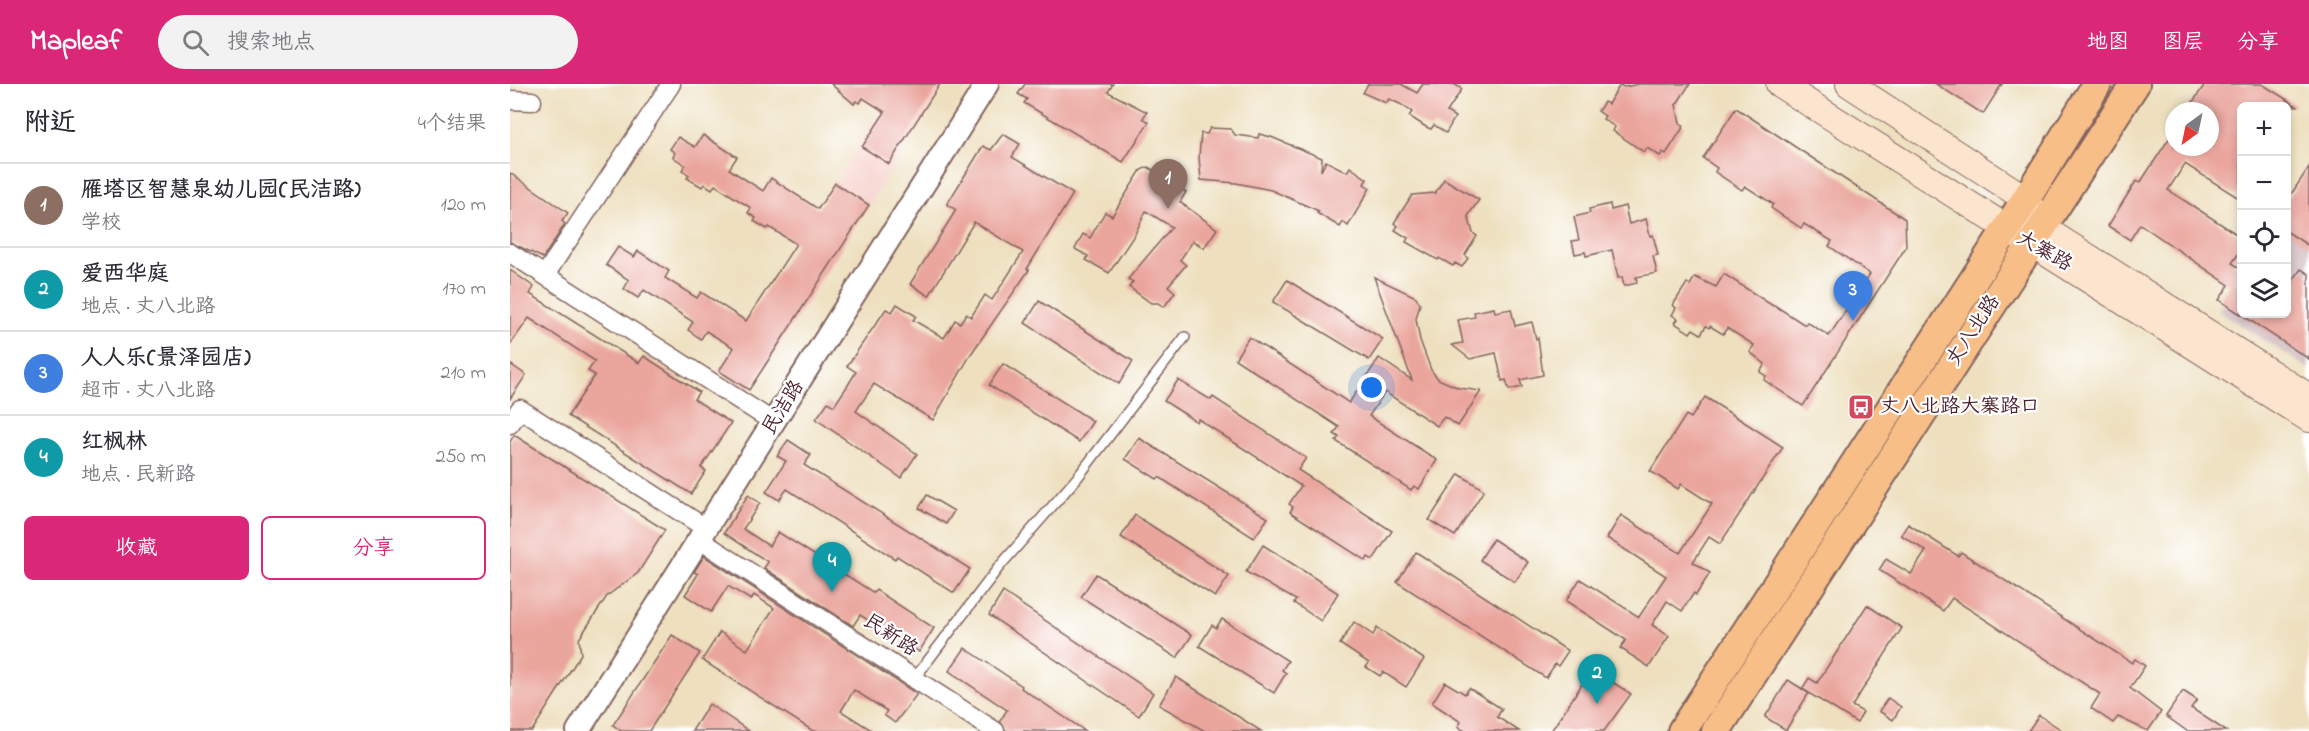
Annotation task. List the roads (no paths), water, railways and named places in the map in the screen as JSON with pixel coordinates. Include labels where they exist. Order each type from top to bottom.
[{"type":"main road","name":"大寨路","points":[[1779,84],[2005,230],[2036,234],[2309,397]]},
{"type":"main road","name":"大寨路","points":[[1849,84],[2026,199],[2036,234],[2309,419]]},
{"type":"main road","name":"丈八北路","points":[[1682,731],[2026,199],[2097,84]]},
{"type":"main road","name":"丈八北路","points":[[1716,731],[2135,84]]},
{"type":"street","points":[[545,275],[670,84]]},
{"type":"street","name":"民洁路","points":[[578,731],[775,423],[987,84]]},
{"type":"street","points":[[510,100],[532,101]]},
{"type":"street","points":[[510,253],[775,423]]},
{"type":"street","name":"民新路","points":[[513,412],[703,534],[914,679],[995,731]]},
{"type":"lane","points":[[914,679],[999,567],[1077,478],[1185,337]]},
{"type":"place","name":"雁塔区智慧泉幼儿园(民洁路)","points":[[1168,209]]},
{"type":"place","name":"人人乐(景泽园店)","points":[[1853,321]]},
{"type":"place","name":"丈八北路大寨路口","points":[[1861,407]]},
{"type":"place","name":"红枫林","points":[[832,592]]},
{"type":"place","name":"爱西华庭","points":[[1597,704]]}]
